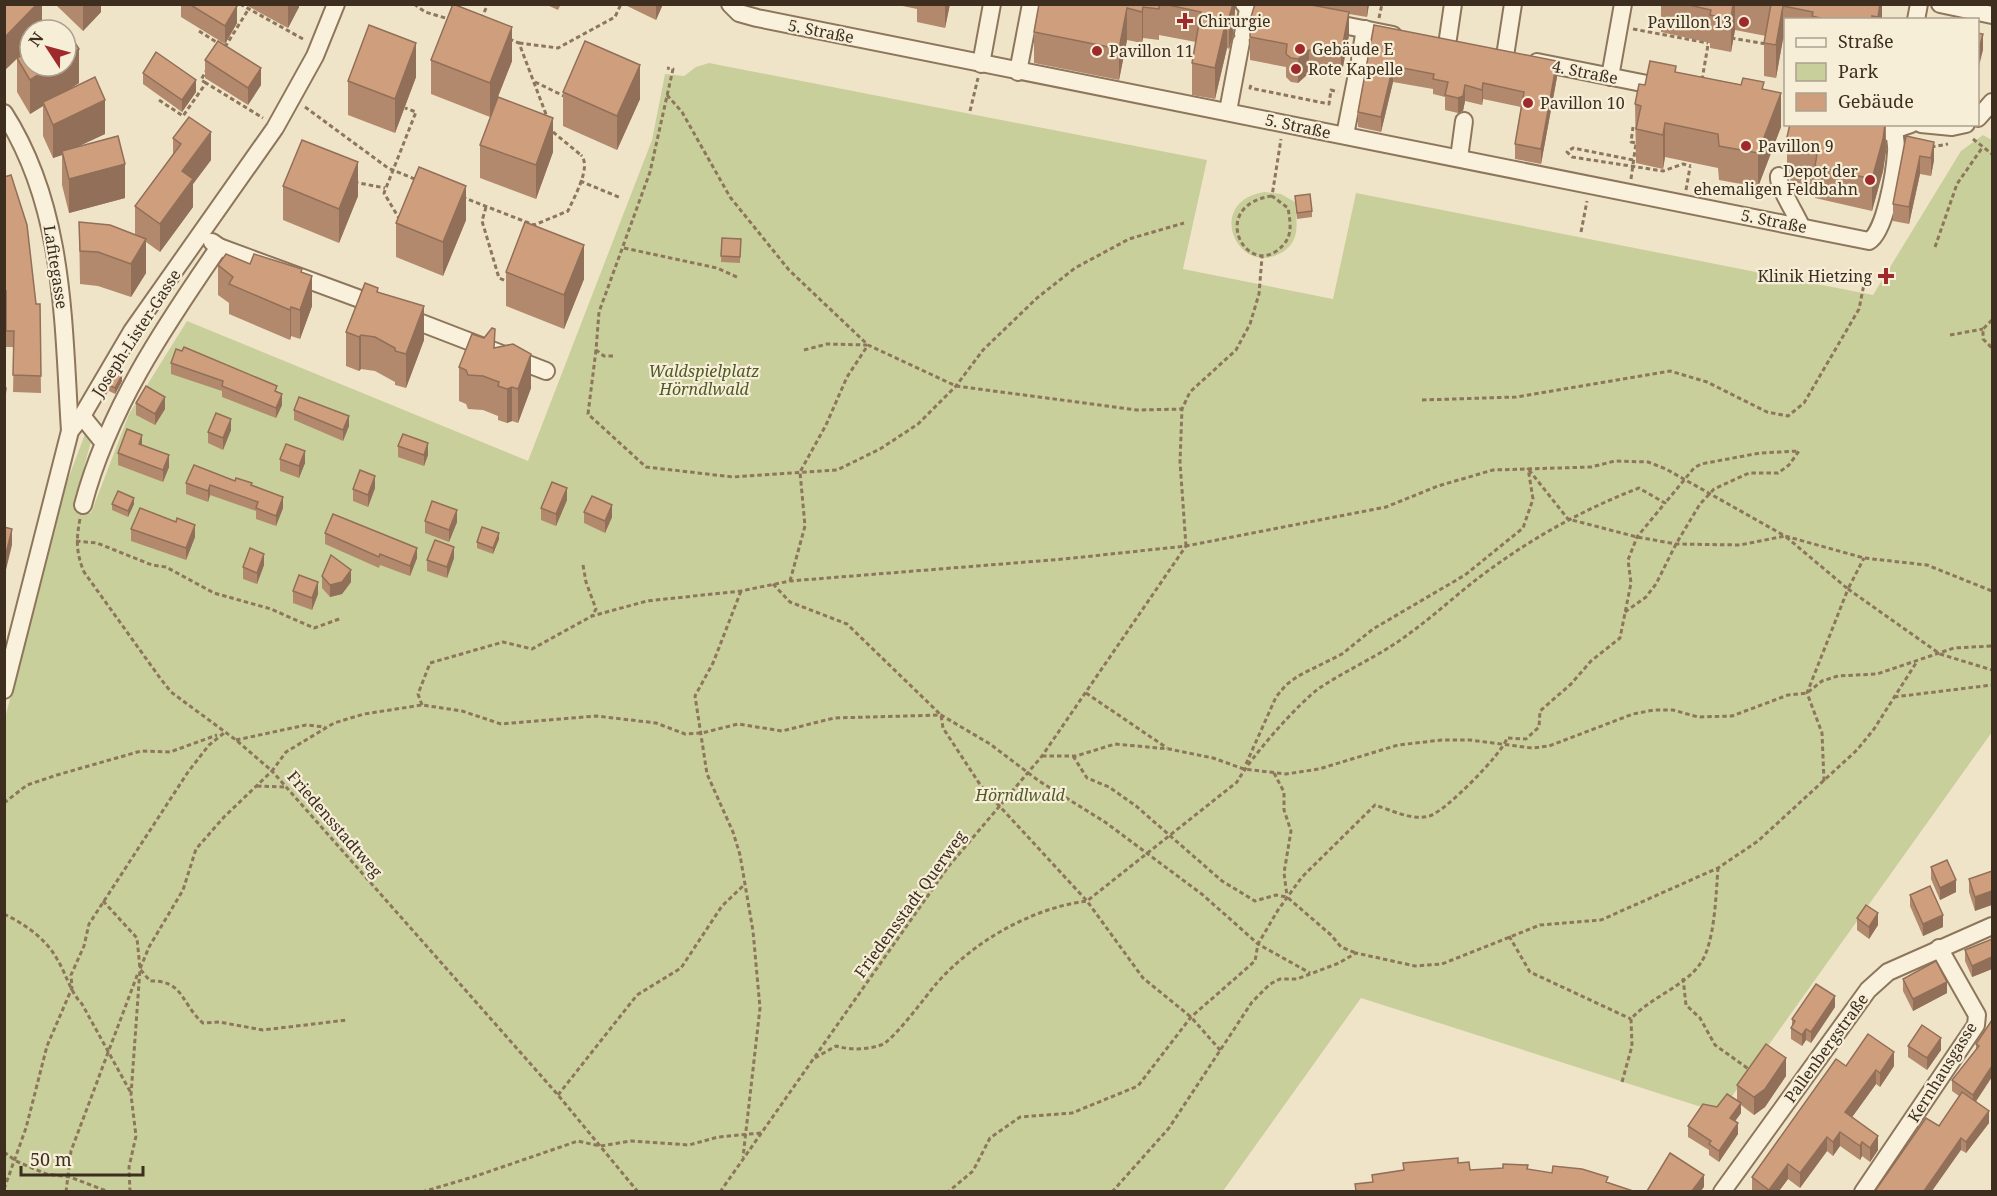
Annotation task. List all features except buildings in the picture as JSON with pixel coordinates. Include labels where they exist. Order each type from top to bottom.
[{"type":"street","name":"Joseph-Lister-Gasse","points":[[4,690],[70,431],[82,416],[132,332],[202,235],[292,99],[315,56],[336,4]]},
{"type":"street","name":"5. Straße","points":[[730,4],[739,13],[757,18],[1869,241],[1876,237],[1882,220],[1896,156],[1894,128]]},
{"type":"street","points":[[981,63],[992,4]]},
{"type":"street","points":[[1018,72],[1031,4]]},
{"type":"street","points":[[1447,45],[1453,4]]},
{"type":"street","name":"4. Straße","points":[[1513,4],[1499,55],[1700,94]]},
{"type":"street","points":[[1610,77],[1623,4]]},
{"type":"street","points":[[1940,4],[1992,15]]},
{"type":"street","points":[[1228,111],[1246,5],[1294,15]]},
{"type":"street","points":[[1317,19],[1412,38]]},
{"type":"street","points":[[1345,135],[1365,29]]},
{"type":"street","points":[[1979,114],[1992,103]]},
{"type":"street","name":"Lafitegasse","points":[[4,112],[28,157],[54,242],[63,307],[70,431]]},
{"type":"street","points":[[1459,158],[1464,121]]},
{"type":"street","points":[[1873,126],[1894,128]]},
{"type":"street","points":[[1932,126],[1944,128],[1954,126]]},
{"type":"street","points":[[1779,176],[1778,182],[1788,196],[1801,226]]},
{"type":"street","points":[[202,235],[219,247],[546,371]]},
{"type":"street","points":[[83,505],[103,442],[170,319],[219,247]]},
{"type":"street","points":[[82,416],[103,442]]},
{"type":"street","name":"Pallenbergstraße","points":[[1722,1191],[1868,990],[1888,972],[1992,926]]},
{"type":"street","name":"Kernhausgasse","points":[[1863,1191],[1976,1025],[1977,1015],[1939,948]]},
{"type":"path","points":[[240,4],[303,39]]},
{"type":"path","points":[[414,4],[425,12],[457,21]]},
{"type":"path","points":[[478,26],[488,4]]},
{"type":"path","points":[[501,36],[519,44],[558,48],[615,17],[621,4]]},
{"type":"path","points":[[199,31],[226,47],[248,10]]},
{"type":"path","points":[[1620,26],[1708,43]]},
{"type":"path","points":[[1700,94],[1710,33]]},
{"type":"path","points":[[1720,35],[1772,46]]},
{"type":"path","points":[[456,195],[534,225],[542,224],[568,211],[583,172],[584,159],[554,135],[519,44]]},
{"type":"path","points":[[217,54],[222,45]]},
{"type":"path","points":[[212,62],[201,80],[263,118]]},
{"type":"path","points":[[970,111],[981,63]]},
{"type":"path","points":[[667,68],[673,69],[650,172],[599,312],[588,414],[646,467],[733,477],[837,470],[880,449],[918,424],[956,386],[983,350],[1037,298],[1075,268],[1129,239],[1184,223]]},
{"type":"path","points":[[1236,72],[1253,76],[1250,88],[1329,104],[1331,90],[1353,95]]},
{"type":"path","points":[[533,81],[574,100]]},
{"type":"path","points":[[159,100],[183,116],[206,83]]},
{"type":"path","points":[[667,95],[682,112],[730,197],[774,252],[789,270],[868,345],[956,386],[1137,410],[1182,410]]},
{"type":"path","points":[[292,99],[392,170],[426,183]]},
{"type":"path","points":[[404,226],[386,199],[385,188],[416,112],[405,108]]},
{"type":"path","points":[[1272,196],[1284,123]]},
{"type":"path","points":[[1971,126],[1982,148],[1992,154]]},
{"type":"path","points":[[1630,182],[1636,143],[1631,142],[1633,127]]},
{"type":"path","points":[[1633,162],[1572,157],[1567,152],[1573,148],[1633,162],[1663,171],[1683,164],[1691,164],[1684,204]]},
{"type":"path","points":[[1935,247],[1957,184],[1982,148]]},
{"type":"path","points":[[351,182],[385,188]]},
{"type":"path","points":[[579,183],[621,198]]},
{"type":"path","points":[[1581,232],[1590,184]]},
{"type":"path","points":[[1272,196],[1288,208],[1292,228],[1285,244],[1272,254],[1262,257],[1249,251],[1239,242],[1236,224],[1243,208],[1256,198],[1272,196]]},
{"type":"path","points":[[486,207],[482,220],[499,278],[515,284]]},
{"type":"path","points":[[624,248],[717,268],[739,279]]},
{"type":"path","points":[[1186,546],[1180,462],[1182,410],[1190,392],[1236,350],[1250,324],[1259,294],[1262,257]]},
{"type":"path","points":[[1422,400],[1516,398],[1670,371],[1707,382],[1767,412],[1788,416],[1803,403],[1859,309],[1865,279]]},
{"type":"path","points":[[1950,335],[1983,329],[1992,320]]},
{"type":"path","points":[[1983,329],[1983,339],[1992,348]]},
{"type":"path","points":[[804,350],[827,344],[868,345]]},
{"type":"path","points":[[790,581],[805,526],[800,472],[826,425],[847,377],[868,345]]},
{"type":"path","points":[[596,350],[604,356],[613,356]]},
{"type":"path","points":[[948,1191],[973,1171],[990,1138],[1020,1117],[1072,1113],[1138,1086],[1191,1017],[1255,961],[1258,944],[1302,876],[1375,805],[1412,816],[1430,816],[1446,806],[1505,745],[1507,738],[1526,739],[1539,728],[1540,711],[1571,684],[1591,661],[1620,638],[1624,613],[1631,583],[1628,560],[1637,537],[1694,468],[1720,459],[1799,451],[1789,465],[1778,473],[1749,473],[1710,494],[1676,544],[1656,584],[1646,597],[1624,613]]},
{"type":"path","points":[[422,705],[418,694],[430,663],[503,642],[532,650],[592,616],[647,601],[741,591],[790,581],[1064,559],[1186,546],[1386,507],[1438,486],[1493,470],[1591,467],[1615,461],[1648,462],[1710,494],[1785,536],[1848,589],[1940,654],[1992,670]]},
{"type":"path","points":[[1528,468],[1568,519],[1637,537],[1676,544],[1740,545],[1785,536],[1864,558],[1927,565],[1992,591]]},
{"type":"path","points":[[815,1058],[836,1046],[849,1050],[883,1045],[967,954],[1014,924],[1062,904],[1087,901],[1237,782],[1276,697],[1286,686],[1298,676],[1342,654],[1373,629],[1465,575],[1523,528],[1533,499],[1528,468]]},
{"type":"path","points":[[1244,769],[1318,689],[1410,634],[1482,574],[1549,529],[1639,488],[1665,502]]},
{"type":"path","points":[[83,505],[76,541],[78,557],[84,572],[171,692],[236,740],[272,771],[286,752],[327,727],[364,714],[422,705],[462,711],[501,724],[596,716],[656,723],[685,734],[702,733],[738,724],[782,730],[834,717],[941,715]]},
{"type":"path","points":[[76,541],[97,543],[152,566],[166,567],[214,593],[272,609],[314,628],[342,618]]},
{"type":"path","name":"Friedensstadt Querweg","points":[[720,1191],[948,867],[1042,756],[1186,546]]},
{"type":"path","points":[[1824,781],[1822,733],[1807,693],[1848,589],[1864,558]]},
{"type":"path","points":[[583,565],[586,582],[596,609],[592,616]]},
{"type":"path","points":[[773,584],[790,602],[847,624],[941,715],[990,744],[1028,773],[1105,822],[1203,895],[1258,944],[1310,973]]},
{"type":"path","points":[[741,591],[713,663],[695,696],[707,774],[733,832],[753,931],[760,1008],[743,1159]]},
{"type":"path","points":[[1042,756],[1073,756],[1115,744],[1169,749],[1213,758],[1244,769],[1274,773],[1319,769],[1409,744],[1470,740],[1532,748],[1549,746],[1633,714],[1654,710],[1673,710],[1698,717],[1732,716],[1788,695],[1807,693],[1822,681],[1838,676],[1878,674],[1916,663],[1954,648],[1992,646]]},
{"type":"path","points":[[1073,756],[1087,778],[1109,787],[1169,834],[1222,881],[1255,901],[1276,896],[1287,897],[1331,935],[1341,947],[1356,953],[1414,966],[1430,966],[1454,960],[1540,925],[1601,920],[1718,868],[1758,841],[1857,750],[1916,663]]},
{"type":"path","points":[[1894,697],[1992,685]]},
{"type":"path","points":[[1085,692],[1169,749]]},
{"type":"path","points":[[941,715],[943,728],[960,756],[999,807],[1087,901],[1143,978],[1191,1017],[1221,1051]]},
{"type":"path","points":[[236,740],[306,725],[327,727]]},
{"type":"path","points":[[4,803],[27,785],[57,775],[141,752],[170,752],[224,733]]},
{"type":"path","points":[[4,1189],[16,1161],[47,1046],[72,988],[71,975],[84,946],[89,924],[188,772],[209,745],[224,733]]},
{"type":"path","name":"Friedensstadtweg","points":[[130,1191],[129,1167],[136,1136],[131,1095],[140,969],[149,947],[183,890],[196,849],[224,817],[272,771],[558,1095],[638,1191]]},
{"type":"path","points":[[1274,773],[1284,792],[1284,810],[1291,831],[1284,873],[1287,897]]},
{"type":"path","points":[[256,786],[288,787]]},
{"type":"path","points":[[1622,1082],[1632,1046],[1630,1019],[1700,964],[1707,946],[1718,868]]},
{"type":"path","points":[[558,1095],[637,995],[681,968],[722,906],[744,885]]},
{"type":"path","points":[[66,1191],[70,1177],[68,1166],[71,1151],[91,1103],[106,1053],[140,969],[137,938],[103,900]]},
{"type":"path","points":[[4,914],[28,926],[49,948],[131,1095]]},
{"type":"path","points":[[1509,936],[1530,972],[1630,1019]]},
{"type":"path","points":[[1112,1191],[1169,1128],[1252,1002],[1270,984],[1280,979],[1297,979],[1339,963],[1356,953]]},
{"type":"path","points":[[140,969],[150,981],[163,981],[181,992],[190,1012],[203,1023],[219,1022],[262,1030],[347,1020]]},
{"type":"path","points":[[1683,978],[1686,1005],[1700,1018],[1709,1039],[1750,1070]]},
{"type":"path","points":[[422,1191],[473,1177],[578,1141],[600,1146],[630,1141],[689,1145],[718,1137],[761,1133]]},
{"type":"path","points":[[4,1152],[16,1161],[46,1174],[70,1177],[109,1191]]},
{"type":"green space","name":"Hörndlwald","points":[[709,63],[1207,160],[1183,269],[1333,299],[1356,193],[1873,295],[1961,151],[1983,135],[1992,140],[1992,732],[1720,1113],[1361,998],[1223,1191],[5,1192],[5,718],[65,487],[85,434],[91,442],[73,506],[91,513],[129,414],[187,321],[528,461],[652,140],[665,74],[684,76],[696,67]]},
{"type":"green space","points":[[1265,192],[1281,194],[1295,202],[1297,225],[1294,239],[1286,250],[1264,258],[1251,255],[1240,246],[1233,235],[1232,221],[1236,209],[1246,198]]},
{"type":"place","name":"Chirurgie","points":[[1185,21]]},
{"type":"place","name":"Pavillon 13","points":[[1744,22]]},
{"type":"place","name":"Gebäude E","points":[[1300,49]]},
{"type":"place","name":"Pavillon 11","points":[[1097,51]]},
{"type":"place","name":"Rote Kapelle","points":[[1296,69]]},
{"type":"place","name":"Pavillon 10","points":[[1528,103]]},
{"type":"place","name":"Pavillon 9","points":[[1746,146]]},
{"type":"place","name":"Depot der ehemaligen Feldbahn","points":[[1870,180]]},
{"type":"place","name":"Klinik Hietzing","points":[[1886,276]]},
{"type":"park label","name":"Waldspielplatz Hörndlwald","points":[[704,380]]}]
